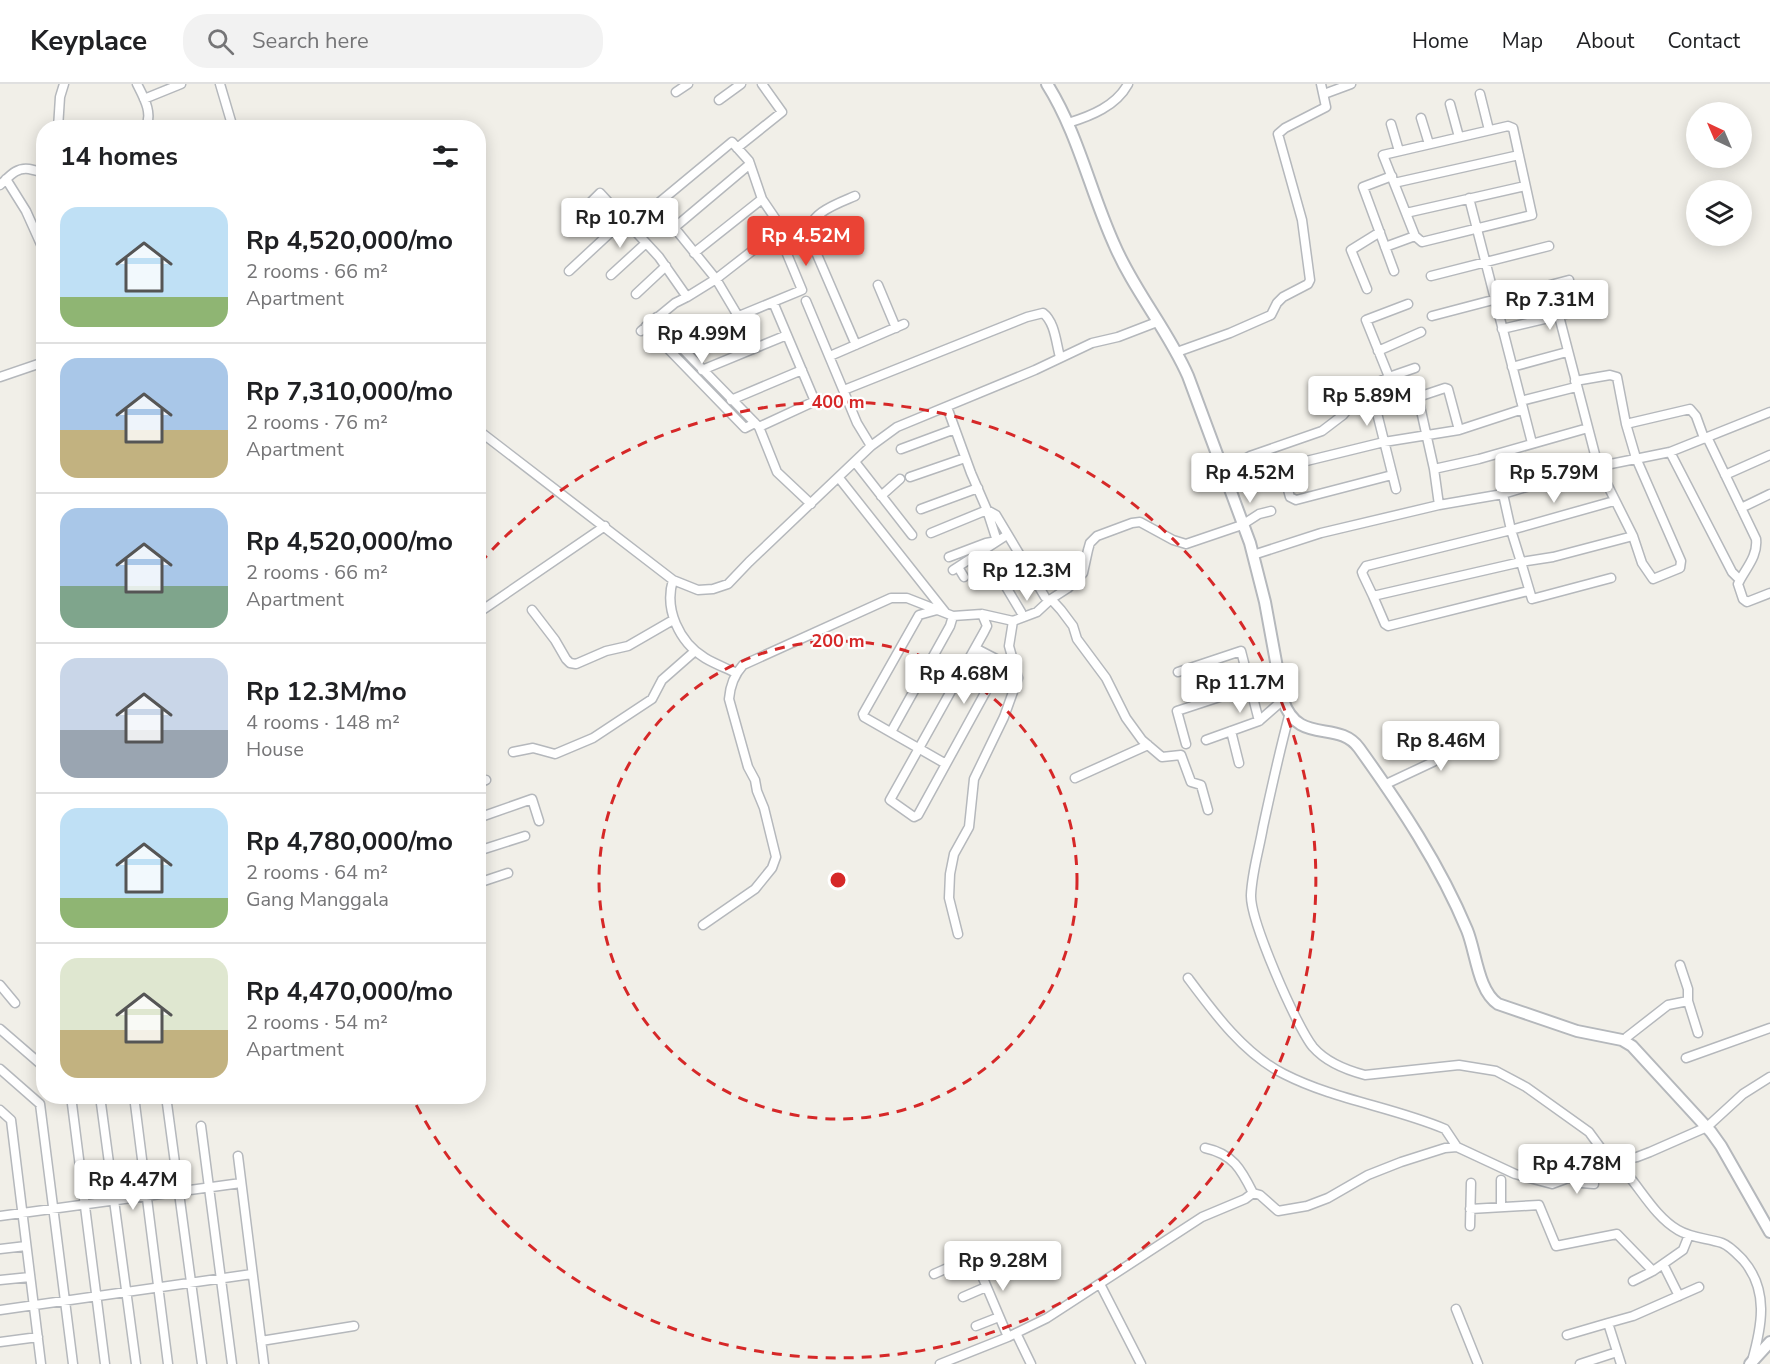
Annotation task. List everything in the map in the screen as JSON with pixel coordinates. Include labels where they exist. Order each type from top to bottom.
[{"type":"street","points":[[59,120],[60,97],[64,84]]},
{"type":"street","points":[[137,84],[144,99],[149,120]]},
{"type":"street","points":[[144,99],[181,84]]},
{"type":"street","points":[[220,84],[230,120]]},
{"type":"street","points":[[676,92],[688,84]]},
{"type":"street","points":[[719,100],[741,84]]},
{"type":"street","points":[[737,148],[782,112],[762,84]]},
{"type":"street","points":[[1047,84],[1068,123],[1114,246],[1157,322],[1177,352],[1253,555],[1265,602],[1283,700],[1289,716],[1271,784],[1255,864],[1251,897],[1253,915],[1305,1036],[1325,1057],[1351,1071],[1365,1075],[1459,1065],[1496,1071],[1526,1088],[1590,1132],[1611,1161]]},
{"type":"street","points":[[1068,123],[1101,110],[1114,101],[1128,84]]},
{"type":"street","points":[[1177,352],[1271,315],[1283,297],[1308,284],[1312,278],[1302,220],[1278,134],[1293,123],[1325,108],[1321,84]]},
{"type":"street","points":[[1324,94],[1351,84]]},
{"type":"street","points":[[1480,94],[1489,130]]},
{"type":"street","points":[[1450,104],[1459,137]]},
{"type":"street","points":[[1421,118],[1429,144]]},
{"type":"street","points":[[1391,124],[1399,151]]},
{"type":"street","points":[[1508,126],[1512,128],[1532,216],[1422,242],[1415,236],[1383,154],[1489,130],[1508,126]]},
{"type":"street","points":[[738,316],[716,279],[656,206],[731,142],[750,164],[762,199],[781,225],[780,230],[716,279],[675,303],[643,328],[745,428],[813,402],[814,399],[773,302]]},
{"type":"street","points":[[1394,271],[1363,187],[1519,155]]},
{"type":"street","points":[[674,228],[750,164]]},
{"type":"street","points":[[36,172],[21,169],[3,182],[26,211],[36,233]]},
{"type":"street","points":[[1406,213],[1525,186]]},
{"type":"street","points":[[586,207],[600,193],[666,266],[687,297]]},
{"type":"street","points":[[855,195],[821,214],[811,222],[808,231],[856,345]]},
{"type":"street","points":[[1469,198],[1532,443]]},
{"type":"street","points":[[694,253],[762,199]]},
{"type":"street","points":[[568,271],[625,219]]},
{"type":"street","points":[[1367,288],[1351,250],[1380,232]]},
{"type":"street","points":[[1385,247],[1415,236]]},
{"type":"street","points":[[611,275],[646,243]]},
{"type":"street","points":[[1431,276],[1549,246]]},
{"type":"street","points":[[676,342],[802,290],[787,254]]},
{"type":"street","points":[[636,294],[666,266]]},
{"type":"street","points":[[1432,315],[1569,280]]},
{"type":"street","points":[[830,356],[900,326],[878,285]]},
{"type":"street","points":[[806,301],[857,423],[871,446]]},
{"type":"street","points":[[1389,377],[1366,320],[1408,304]]},
{"type":"street","points":[[1502,329],[1591,308]]},
{"type":"street","points":[[844,390],[1027,317],[1043,313],[1047,316],[1053,331],[1060,357]]},
{"type":"street","points":[[1392,475],[1296,500],[1290,496],[1283,472],[1286,466],[1384,442],[1459,430],[1576,384],[1610,375],[1617,377],[1626,424],[1636,458],[1681,561],[1680,568],[1658,578],[1650,578],[1633,536],[1598,466],[1588,428],[1576,384],[1567,352],[1559,316]]},
{"type":"street","points":[[657,317],[676,342],[757,425],[777,472],[811,504]]},
{"type":"street","points":[[486,436],[673,580],[698,590],[713,589],[728,584],[871,446],[897,427],[1035,370],[1092,343],[1118,337],[1157,322]]},
{"type":"street","points":[[1378,351],[1421,332]]},
{"type":"street","points":[[702,370],[787,334]]},
{"type":"street","points":[[1512,367],[1567,352]]},
{"type":"street","points":[[0,377],[36,365]]},
{"type":"street","points":[[1222,471],[1250,456],[1322,430],[1343,415],[1364,389],[1415,368]]},
{"type":"street","points":[[731,400],[802,370]]},
{"type":"street","points":[[1439,505],[1434,469],[1418,397],[1445,388],[1449,392],[1459,430]]},
{"type":"street","points":[[1375,405],[1396,489]]},
{"type":"street","points":[[947,407],[997,542]]},
{"type":"street","points":[[1626,424],[1690,409],[1696,416],[1756,539],[1757,547],[1738,584],[1743,598],[1747,602],[1770,593]]},
{"type":"street","points":[[1253,555],[1322,533],[1439,505],[1503,494],[1598,466],[1670,452],[1770,412]]},
{"type":"street","points":[[738,421],[745,414]]},
{"type":"street","points":[[1434,469],[1479,459],[1588,428]]},
{"type":"street","points":[[901,449],[955,429]]},
{"type":"street","points":[[1670,452],[1732,572],[1740,580]]},
{"type":"street","points":[[1725,475],[1770,455]]},
{"type":"street","points":[[910,477],[965,458]]},
{"type":"street","points":[[855,462],[912,535]]},
{"type":"street","points":[[839,478],[946,613],[950,626],[891,732]]},
{"type":"street","points":[[881,496],[900,479]]},
{"type":"street","points":[[921,509],[978,488]]},
{"type":"street","points":[[1503,494],[1530,597],[1611,578]]},
{"type":"street","points":[[1741,508],[1770,494]]},
{"type":"street","points":[[1528,591],[1389,626],[1385,624],[1362,572],[1366,566],[1511,530],[1614,501]]},
{"type":"street","points":[[931,533],[987,510]]},
{"type":"street","points":[[987,510],[996,515],[1048,598],[1073,626],[1077,639],[1106,678],[1126,718],[1148,745],[1162,757],[1181,754],[1191,782],[1201,785],[1208,810]]},
{"type":"street","points":[[946,764],[864,717],[863,714],[919,615],[982,614],[1013,621],[1037,612],[1048,598],[1068,588],[1083,573],[1090,543],[1097,536],[1140,522],[1173,540],[1186,544],[1242,525],[1259,514],[1271,510]]},
{"type":"street","points":[[486,608],[605,526]]},
{"type":"street","points":[[964,577],[956,569],[1007,535]]},
{"type":"street","points":[[1373,596],[1521,562],[1553,557],[1633,536]]},
{"type":"street","points":[[949,557],[986,543],[997,542]]},
{"type":"street","points":[[984,550],[1021,612]]},
{"type":"street","points":[[673,580],[669,592],[673,620],[695,651],[736,673]]},
{"type":"street","points":[[703,925],[755,889],[772,868],[776,857],[764,808],[748,767],[729,699],[729,689],[736,673],[743,665],[891,598],[907,598],[946,613]]},
{"type":"street","points":[[532,610],[566,659],[576,664],[606,651],[628,646],[673,620]]},
{"type":"street","points":[[975,648],[1002,662],[918,815],[914,818],[890,800],[987,626],[982,614]]},
{"type":"street","points":[[958,934],[949,898],[950,874],[954,854],[969,827],[974,779],[1004,717],[1018,678],[1009,646],[1013,621]]},
{"type":"street","points":[[513,752],[533,748],[555,754],[593,738],[652,699],[662,680],[695,651]]},
{"type":"street","points":[[1198,704],[1182,670],[1240,651],[1259,721]]},
{"type":"street","points":[[1186,744],[1177,711],[1250,687]]},
{"type":"street","points":[[1206,740],[1259,721],[1283,700]]},
{"type":"street","points":[[1289,716],[1312,731],[1341,735],[1351,739],[1420,839],[1454,901],[1468,931],[1484,988],[1491,998],[1498,1004],[1564,1027],[1625,1041],[1653,1067],[1666,1085],[1707,1127],[1721,1146],[1770,1232]]},
{"type":"street","points":[[1383,785],[1433,762],[1459,739],[1482,729]]},
{"type":"street","points":[[1231,731],[1239,763]]},
{"type":"street","points":[[1075,778],[1148,745]]},
{"type":"street","points":[[486,815],[532,799],[539,821]]},
{"type":"street","points":[[486,848],[525,836]]},
{"type":"street","points":[[486,880],[508,873]]},
{"type":"street","points":[[1680,965],[1698,1033]]},
{"type":"street","points":[[1188,978],[1240,1040],[1271,1067],[1304,1083],[1445,1129],[1458,1147],[1515,1174],[1546,1184],[1558,1183],[1611,1161],[1650,1152],[1707,1127],[1743,1095],[1770,1077]]},
{"type":"street","points":[[0,985],[15,1003]]},
{"type":"street","points":[[1625,1041],[1669,1004],[1688,1001]]},
{"type":"street","points":[[1686,1058],[1770,1028]]},
{"type":"street","points":[[0,1029],[36,1060]]},
{"type":"street","points":[[0,1070],[36,1101]]},
{"type":"street","points":[[40,1104],[73,1364]]},
{"type":"street","points":[[72,1104],[105,1364]]},
{"type":"street","points":[[101,1104],[136,1364]]},
{"type":"street","points":[[135,1104],[168,1364]]},
{"type":"street","points":[[167,1104],[202,1364]]},
{"type":"street","points":[[0,1110],[11,1120],[41,1364]]},
{"type":"street","points":[[201,1126],[232,1364]]},
{"type":"street","points":[[1205,1148],[1218,1151],[1236,1162],[1253,1193],[1260,1195],[1278,1211],[1307,1206],[1329,1198],[1368,1175],[1401,1162],[1445,1148],[1458,1147]]},
{"type":"street","points":[[238,1156],[264,1364]]},
{"type":"street","points":[[1622,1159],[1624,1170],[1661,1215],[1678,1230],[1723,1243],[1750,1269],[1757,1282],[1762,1305],[1761,1325],[1750,1363]]},
{"type":"street","points":[[1576,1176],[1581,1183],[1594,1184]]},
{"type":"street","points":[[1501,1180],[1502,1207]]},
{"type":"street","points":[[0,1216],[241,1183]]},
{"type":"street","points":[[1470,1226],[1471,1184]]},
{"type":"street","points":[[940,1364],[1047,1318],[1203,1217],[1245,1199],[1253,1193]]},
{"type":"street","points":[[1470,1209],[1539,1205],[1556,1246],[1617,1234],[1653,1270]]},
{"type":"street","points":[[1634,1281],[1683,1250],[1689,1235]]},
{"type":"street","points":[[0,1249],[26,1246]]},
{"type":"street","points":[[934,1274],[995,1247]]},
{"type":"street","points":[[974,1257],[999,1317],[1031,1364]]},
{"type":"street","points":[[1663,1264],[1679,1296]]},
{"type":"street","points":[[0,1310],[252,1274]]},
{"type":"street","points":[[0,1280],[30,1277]]},
{"type":"street","points":[[1100,1284],[1141,1364]]},
{"type":"street","points":[[963,1297],[986,1287]]},
{"type":"street","points":[[1567,1335],[1633,1316],[1699,1287]]},
{"type":"street","points":[[1456,1309],[1478,1364]]},
{"type":"street","points":[[976,1326],[999,1317]]},
{"type":"street","points":[[1608,1323],[1621,1364]]},
{"type":"street","points":[[261,1341],[354,1326]]},
{"type":"street","points":[[0,1342],[38,1337]]},
{"type":"street","points":[[1750,1363],[1770,1342]]},
{"type":"street","points":[[1580,1364],[1617,1352]]}]
